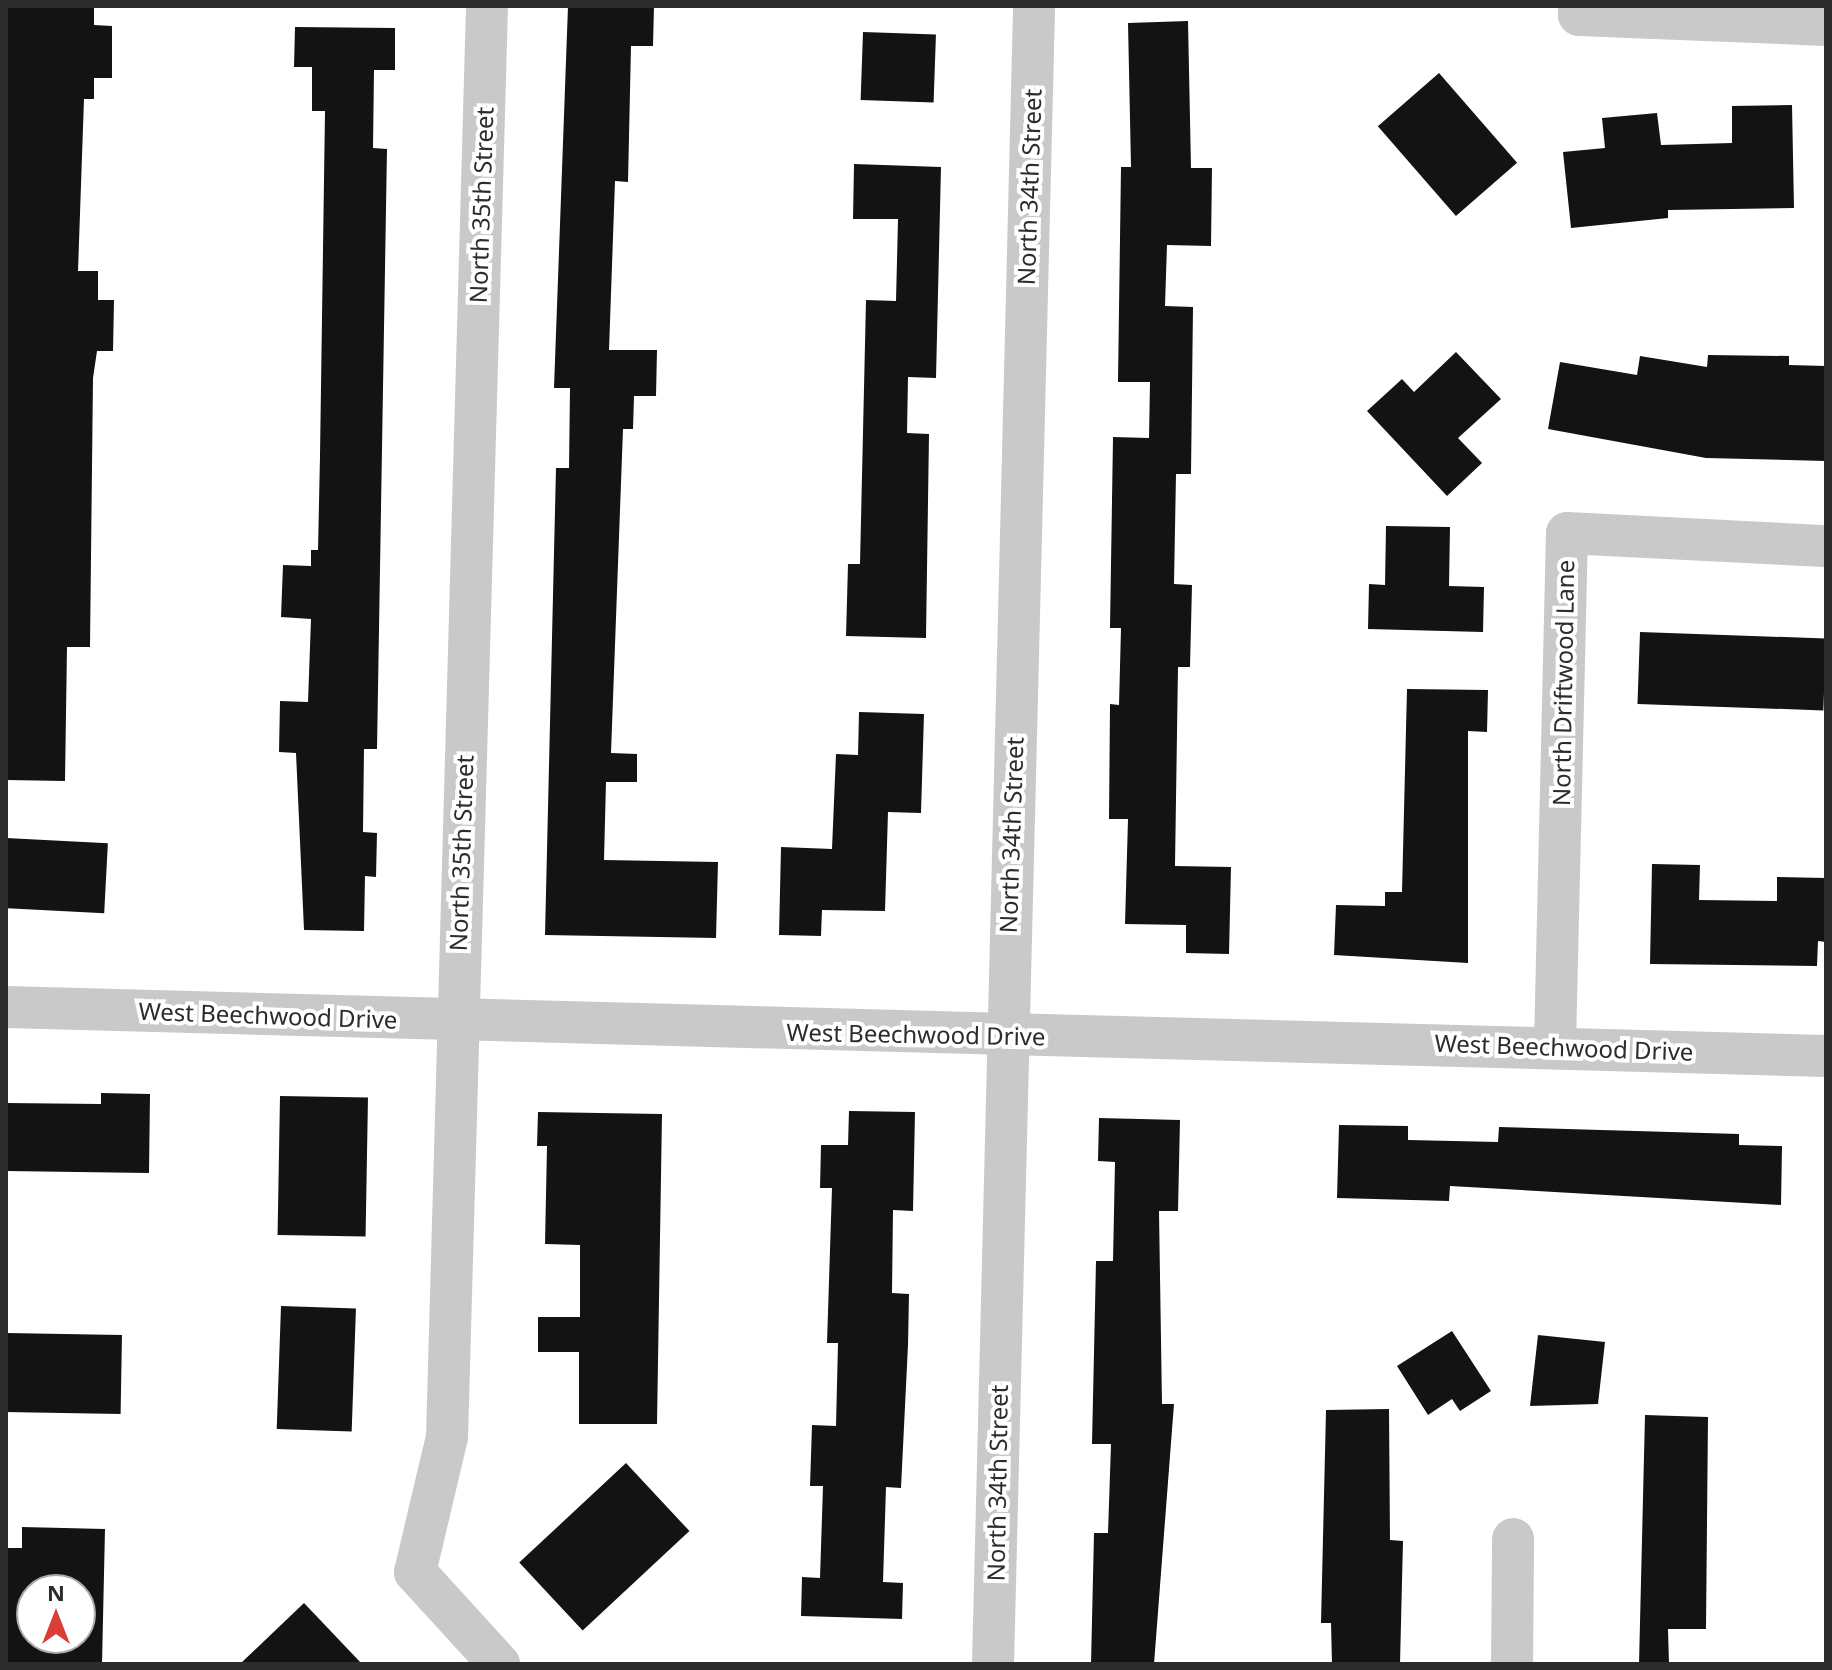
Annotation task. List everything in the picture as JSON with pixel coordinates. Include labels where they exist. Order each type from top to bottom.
[{"type":"street","name":"North 35th Street","points":[[487,6],[455,1022],[447,1437],[415,1572],[499,1664]]},
{"type":"street","name":"North 34th Street","points":[[993,1664],[1006,1037],[1034,6]]},
{"type":"street","points":[[1579,10],[1826,25]]},
{"type":"street","name":"North Driftwood Lane","points":[[1555,1045],[1567,533],[1826,546]]},
{"type":"street","name":"West Beechwood Drive","points":[[6,1007],[1006,1037],[1555,1045],[1826,1056]]},
{"type":"street","points":[[1512,1664],[1513,1539]]},
{"type":"building","points":[[6,6],[94,6],[94,25],[112,26],[112,78],[94,78],[94,99],[84,99],[78,271],[98,271],[98,300],[114,300],[113,351],[97,351],[93,378],[90,647],[67,647],[65,781],[6,780]]},
{"type":"building","points":[[568,6],[654,6],[653,46],[631,46],[628,182],[615,181],[609,350],[657,350],[656,396],[634,396],[633,429],[623,429],[611,753],[637,754],[637,782],[606,782],[604,860],[718,862],[716,938],[545,935],[556,468],[569,468],[570,388],[554,388]]},
{"type":"building","points":[[1188,21],[1191,168],[1212,168],[1211,246],[1167,245],[1165,306],[1193,307],[1191,474],[1176,474],[1174,584],[1192,585],[1190,667],[1178,667],[1175,866],[1231,867],[1229,954],[1186,953],[1186,925],[1125,924],[1128,819],[1109,819],[1110,704],[1119,705],[1121,628],[1110,628],[1113,437],[1149,438],[1150,382],[1118,382],[1121,167],[1131,167],[1128,23]]},
{"type":"building","points":[[295,27],[395,28],[395,70],[374,70],[373,148],[387,149],[377,749],[364,749],[363,832],[377,833],[376,877],[365,876],[364,931],[304,930],[296,753],[279,752],[280,701],[308,702],[311,619],[281,617],[283,565],[311,566],[311,550],[318,550],[325,111],[312,111],[312,67],[294,67]]},
{"type":"building","points":[[863,32],[936,35],[934,103],[861,100]]},
{"type":"building","points":[[1439,73],[1517,163],[1456,216],[1378,126]]},
{"type":"building","points":[[1792,105],[1794,208],[1668,210],[1668,218],[1571,228],[1563,152],[1605,148],[1602,118],[1657,113],[1661,145],[1732,143],[1732,106]]},
{"type":"building","points":[[854,164],[941,167],[936,378],[908,377],[907,433],[929,434],[926,638],[846,636],[848,564],[860,564],[866,300],[896,301],[898,219],[853,219]]},
{"type":"building","points":[[1456,352],[1501,399],[1458,438],[1482,463],[1447,496],[1367,411],[1402,379],[1414,392]]},
{"type":"building","points":[[1708,355],[1789,356],[1789,365],[1826,366],[1826,461],[1706,458],[1548,429],[1560,362],[1637,375],[1640,356],[1707,367]]},
{"type":"building","points":[[1386,526],[1450,527],[1449,586],[1484,587],[1483,632],[1368,629],[1369,584],[1385,585]]},
{"type":"building","points":[[1640,632],[1826,638],[1823,710],[1637,704]]},
{"type":"building","points":[[1407,689],[1488,690],[1487,732],[1468,731],[1468,963],[1334,955],[1336,905],[1385,906],[1385,892],[1402,892]]},
{"type":"building","points":[[859,712],[924,714],[921,813],[888,812],[885,911],[822,910],[821,936],[779,935],[781,847],[832,849],[836,754],[858,755]]},
{"type":"building","points":[[6,838],[108,843],[104,913],[6,908]]},
{"type":"building","points":[[1652,864],[1700,865],[1699,900],[1777,901],[1777,877],[1826,878],[1826,942],[1818,941],[1817,966],[1650,964]]},
{"type":"building","points":[[101,1093],[150,1094],[149,1173],[6,1171],[6,1103],[101,1104]]},
{"type":"building","points":[[280,1096],[368,1098],[366,1237],[278,1235]]},
{"type":"building","points":[[849,1111],[915,1112],[913,1211],[893,1210],[892,1293],[909,1294],[908,1345],[901,1488],[886,1487],[883,1582],[903,1583],[902,1619],[801,1616],[802,1577],[820,1578],[823,1486],[810,1486],[812,1425],[836,1426],[838,1343],[827,1343],[832,1188],[820,1188],[821,1145],[848,1145]]},
{"type":"building","points":[[538,1112],[662,1114],[657,1424],[579,1424],[579,1352],[538,1352],[538,1317],[580,1317],[580,1245],[545,1244],[547,1146],[537,1146]]},
{"type":"building","points":[[1099,1118],[1180,1120],[1178,1211],[1159,1211],[1162,1404],[1174,1404],[1154,1664],[1091,1664],[1094,1533],[1108,1533],[1111,1444],[1092,1444],[1096,1261],[1113,1261],[1115,1162],[1098,1161]]},
{"type":"building","points":[[1339,1125],[1408,1126],[1408,1140],[1498,1142],[1499,1127],[1739,1134],[1739,1145],[1782,1146],[1781,1205],[1450,1186],[1449,1201],[1337,1198]]},
{"type":"building","points":[[281,1306],[356,1309],[352,1432],[277,1429]]},
{"type":"building","points":[[1452,1331],[1491,1391],[1460,1411],[1452,1399],[1428,1415],[1397,1366]]},
{"type":"building","points":[[6,1333],[122,1335],[121,1414],[6,1412]]},
{"type":"building","points":[[1538,1335],[1605,1342],[1598,1404],[1530,1406]]},
{"type":"building","points":[[1389,1409],[1390,1540],[1403,1541],[1400,1664],[1332,1664],[1331,1623],[1321,1623],[1326,1410]]},
{"type":"building","points":[[1645,1415],[1708,1417],[1706,1629],[1668,1629],[1669,1664],[1639,1664]]},
{"type":"building","points":[[626,1463],[689,1531],[583,1631],[519,1563]]},
{"type":"building","points":[[22,1527],[105,1529],[102,1664],[6,1664],[6,1548],[22,1548]]},
{"type":"building","points":[[304,1603],[362,1664],[240,1664]]}]
